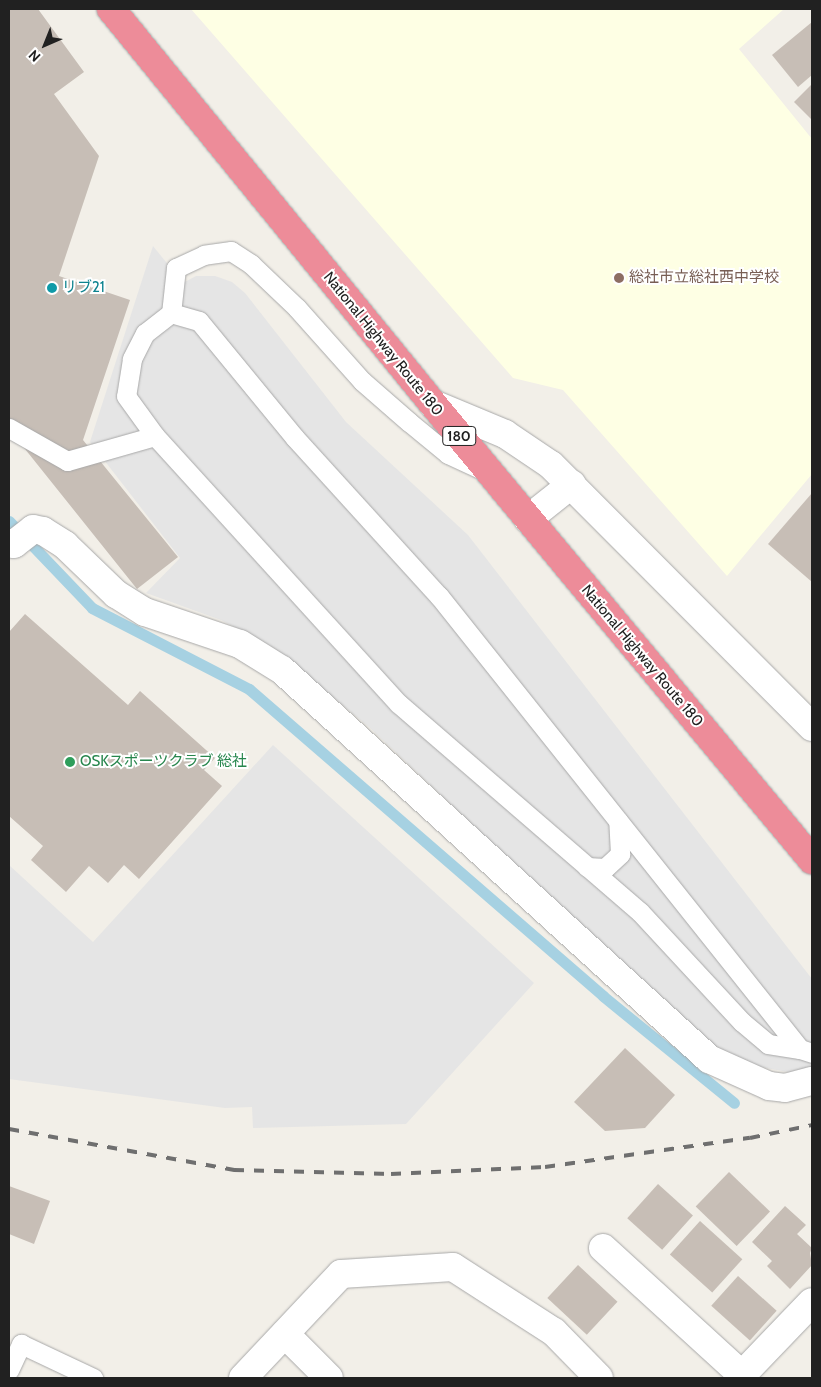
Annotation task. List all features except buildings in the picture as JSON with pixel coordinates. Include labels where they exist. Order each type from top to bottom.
[{"type":"highway","name":"National Highway Route 180","points":[[111,9],[433,404],[812,860]]},
{"type":"street","points":[[433,404],[505,434],[551,465],[812,727]]},
{"type":"street","points":[[528,519],[572,484]]},
{"type":"street","points":[[19,539],[43,531],[65,546],[116,594],[144,612],[240,644],[282,670],[709,1059],[769,1086],[785,1088],[812,1081]]},
{"type":"street","points":[[603,1248],[740,1377],[812,1302]]},
{"type":"street","points":[[243,1378],[341,1274],[453,1266],[554,1332],[599,1378]]},
{"type":"street","points":[[285,1334],[329,1378]]},
{"type":"lane","points":[[491,474],[448,454],[362,381],[291,302],[251,264],[231,251],[204,255],[176,268],[171,313],[145,333],[132,359],[126,396],[155,436],[399,704],[640,912],[742,1022],[768,1044],[806,1051]]},
{"type":"lane","points":[[171,313],[199,321],[295,438],[439,596],[618,821],[806,1051]]},
{"type":"lane","points":[[9,428],[67,460],[155,436]]},
{"type":"lane","points":[[587,867],[605,868],[620,854],[618,821]]},
{"type":"lane","points":[[9,1370],[20,1344],[93,1378]]},
{"type":"shaded area","name":"総社市立総社西中学校","points":[[191,9],[784,9],[739,49],[812,139],[812,474],[727,576],[563,390],[513,378]]},
{"type":"shaded area","points":[[153,246],[183,283],[196,276],[215,276],[232,282],[245,293],[346,422],[468,535],[812,979],[812,1070],[799,1074],[750,1065],[721,1052],[578,924],[369,727],[271,646],[221,620],[146,593],[180,558],[90,442]]},
{"type":"shaded area","points":[[273,745],[534,983],[406,1124],[253,1128],[252,1107],[225,1108],[9,1079],[9,865],[93,942]]},
{"type":"waterway","points":[[9,521],[92,608],[249,689],[603,996],[734,1103]]},
{"type":"railway","points":[[9,1129],[234,1170],[391,1174],[545,1167],[750,1138],[812,1125]]},
{"type":"place","name":"総社市立総社西中学校","points":[[619,278]]},
{"type":"place","name":"リブ21","points":[[52,288]]},
{"type":"place","name":"OSKスポーツクラブ 総社","points":[[70,762]]}]
